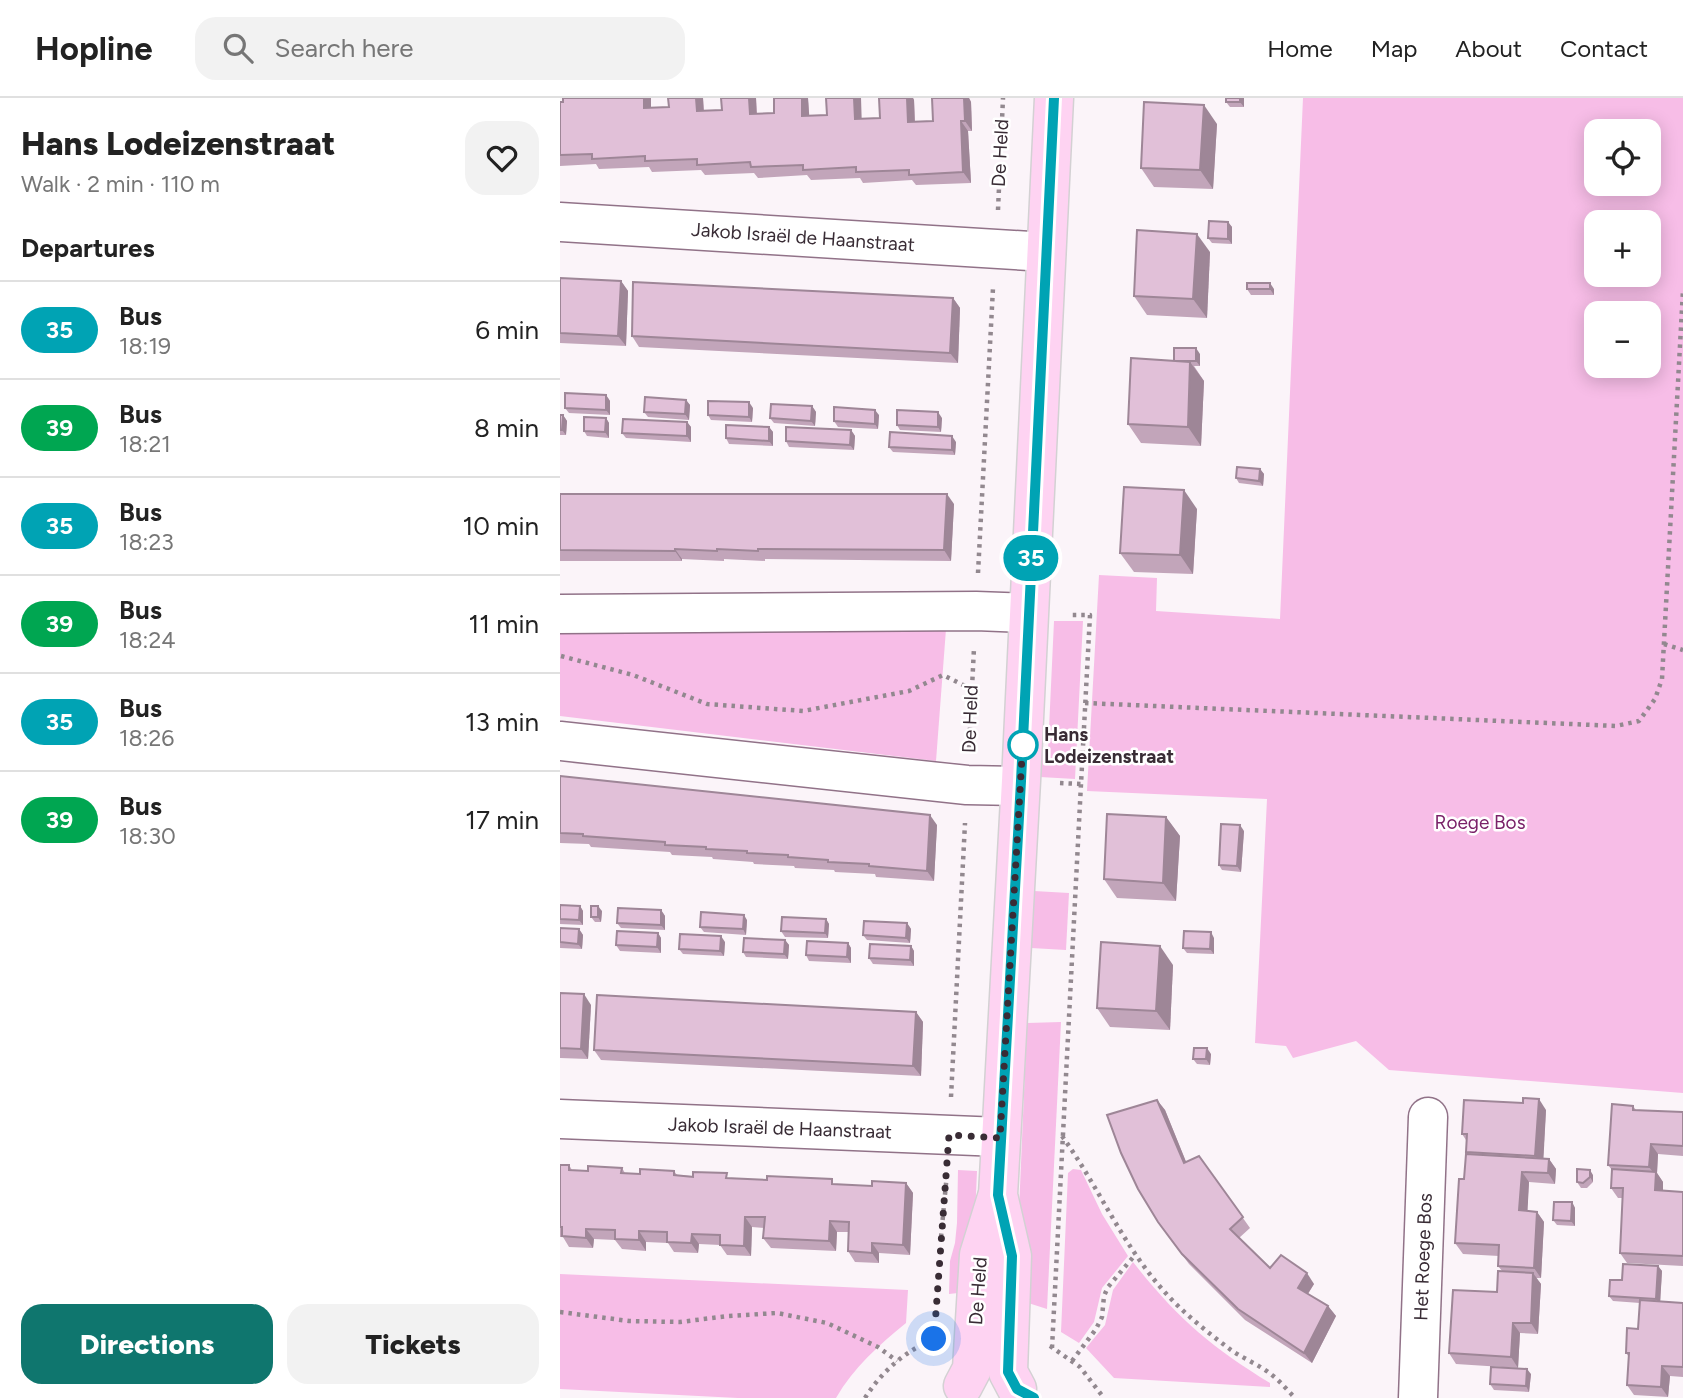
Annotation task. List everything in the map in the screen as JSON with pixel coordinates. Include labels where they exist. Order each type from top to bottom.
[{"type":"main road","name":"De Held","points":[[1026,1394],[1008,1372],[1012,1256],[998,1195],[1054,98]]},
{"type":"main road","name":"De Held","points":[[950,1392],[972,1369],[979,1255],[998,1195]]},
{"type":"main road","points":[[950,1392],[993,1383],[1026,1394]]},
{"type":"street","name":"Jakob Israël de Haanstraat","points":[[560,222],[1046,252]]},
{"type":"street","points":[[560,614],[976,611],[1028,613]]},
{"type":"street","points":[[560,741],[967,785],[1021,784]]},
{"type":"street","name":"Het Roege Bos","points":[[1418,1398],[1428,1117]]},
{"type":"street","name":"Jakob Israël de Haanstraat","points":[[560,1119],[1000,1138]]},
{"type":"path","name":"De Held","points":[[940,1247],[949,1135],[1003,98]]},
{"type":"path","points":[[1085,703],[1616,726],[1640,721],[1655,699],[1662,679],[1683,290]]},
{"type":"path","points":[[1028,613],[1090,615],[1052,1348],[1090,1377],[1104,1398]]},
{"type":"path","points":[[1664,644],[1683,650]]},
{"type":"path","points":[[560,656],[633,675],[707,704],[803,711],[909,691],[943,675],[971,689]]},
{"type":"path","points":[[1021,784],[1081,784]]},
{"type":"path","points":[[1062,1136],[1086,1169],[1107,1212],[1135,1255],[1163,1290],[1196,1322],[1232,1351],[1272,1375],[1295,1398]]},
{"type":"path","points":[[1072,1361],[1102,1317],[1104,1296],[1108,1287],[1135,1255]]},
{"type":"path","points":[[560,1312],[629,1321],[680,1322],[776,1313],[827,1324],[878,1347],[897,1361]]},
{"type":"path","points":[[865,1398],[897,1361],[934,1336]]},
{"type":"green space","name":"Roege Bos","points":[[1303,98],[1683,98],[1683,1093],[1389,1070],[1356,1041],[1293,1058],[1286,1046],[1255,1043],[1267,799],[1087,791],[1099,575],[1157,578],[1156,611],[1280,619]]},
{"type":"green space","points":[[1054,621],[1083,621],[1075,779],[1040,777],[1040,751],[1048,750]]},
{"type":"green space","points":[[946,629],[936,761],[560,716],[560,632]]},
{"type":"green space","points":[[1034,891],[1069,893],[1066,950],[1031,948]]},
{"type":"green space","points":[[1061,1022],[1047,1309],[1022,1301],[1019,1210],[1027,1023]]},
{"type":"green space","points":[[1073,1169],[1081,1170],[1102,1214],[1128,1256],[1102,1288],[1094,1322],[1079,1343],[1061,1332],[1068,1173]]},
{"type":"green space","points":[[958,1170],[977,1171],[975,1217],[967,1292],[949,1294],[950,1261],[957,1223]]},
{"type":"green space","points":[[1133,1262],[1164,1299],[1196,1330],[1230,1357],[1270,1383],[1270,1387],[1114,1378],[1086,1348],[1105,1325],[1113,1290]]},
{"type":"green space","points":[[560,1274],[908,1290],[906,1323],[867,1358],[836,1398],[738,1398],[560,1389]]},
{"type":"building","points":[[563,98],[644,98],[644,108],[669,107],[668,98],[696,98],[697,111],[722,110],[721,98],[749,98],[750,114],[774,113],[774,98],[802,98],[802,116],[827,115],[826,98],[854,98],[855,119],[880,118],[879,98],[907,98],[908,122],[933,121],[932,98],[964,98],[965,121],[961,121],[963,172],[909,175],[909,170],[856,172],[856,167],[803,170],[803,165],[751,167],[750,162],[697,165],[697,159],[645,161],[645,156],[592,159],[592,154],[560,155],[560,102],[563,102]]},
{"type":"building","points":[[1226,98],[1240,98],[1240,102],[1226,102]]},
{"type":"building","points":[[1144,102],[1204,105],[1200,170],[1141,168]]},
{"type":"building","points":[[1209,221],[1228,222],[1228,239],[1208,238]]},
{"type":"building","points":[[1137,230],[1197,234],[1193,299],[1134,296]]},
{"type":"building","points":[[560,278],[621,281],[618,336],[560,333]]},
{"type":"building","points":[[633,282],[953,298],[950,353],[632,336]]},
{"type":"building","points":[[1247,283],[1270,283],[1270,289],[1247,289]]},
{"type":"building","points":[[1174,348],[1196,348],[1196,361],[1174,361]]},
{"type":"building","points":[[1131,358],[1190,362],[1188,427],[1128,424]]},
{"type":"building","points":[[565,393],[606,395],[606,410],[565,408]]},
{"type":"building","points":[[645,397],[686,400],[685,414],[644,412]]},
{"type":"building","points":[[708,401],[749,402],[749,417],[708,415]]},
{"type":"building","points":[[771,404],[812,406],[811,421],[770,418]]},
{"type":"building","points":[[834,407],[875,410],[875,424],[834,421]]},
{"type":"building","points":[[897,410],[938,412],[938,427],[897,425]]},
{"type":"building","points":[[560,415],[563,415],[562,430],[560,430]]},
{"type":"building","points":[[584,417],[606,418],[605,432],[584,431]]},
{"type":"building","points":[[623,419],[687,422],[687,436],[622,433]]},
{"type":"building","points":[[726,425],[769,427],[769,441],[726,438]]},
{"type":"building","points":[[786,427],[851,430],[850,445],[786,441]]},
{"type":"building","points":[[890,432],[952,436],[952,450],[889,447]]},
{"type":"building","points":[[1237,467],[1260,469],[1259,481],[1236,478]]},
{"type":"building","points":[[1124,487],[1184,490],[1180,555],[1120,553]]},
{"type":"building","points":[[560,494],[947,494],[944,550],[560,550]]},
{"type":"building","points":[[560,776],[930,815],[927,871],[560,833]]},
{"type":"building","points":[[1107,814],[1166,817],[1163,883],[1104,879]]},
{"type":"building","points":[[1221,824],[1240,825],[1237,866],[1219,865]]},
{"type":"building","points":[[560,905],[580,906],[579,920],[560,919]]},
{"type":"building","points":[[591,906],[598,906],[598,917],[591,917]]},
{"type":"building","points":[[618,908],[661,910],[661,925],[617,923]]},
{"type":"building","points":[[701,912],[744,915],[743,929],[700,927]]},
{"type":"building","points":[[782,917],[826,919],[825,933],[781,931]]},
{"type":"building","points":[[864,921],[907,923],[906,938],[863,935]]},
{"type":"building","points":[[560,928],[579,929],[578,944],[560,942]]},
{"type":"building","points":[[617,931],[658,933],[657,947],[616,945]]},
{"type":"building","points":[[1184,931],[1211,932],[1210,949],[1183,948]]},
{"type":"building","points":[[680,934],[721,936],[720,951],[679,949]]},
{"type":"building","points":[[744,938],[785,940],[784,954],[743,952]]},
{"type":"building","points":[[807,941],[848,943],[847,957],[806,955]]},
{"type":"building","points":[[1101,942],[1160,946],[1156,1011],[1097,1008]]},
{"type":"building","points":[[870,944],[911,946],[910,960],[869,958]]},
{"type":"building","points":[[560,993],[584,994],[581,1049],[560,1048]]},
{"type":"building","points":[[597,995],[916,1012],[913,1066],[594,1050]]},
{"type":"building","points":[[1194,1048],[1207,1048],[1206,1059],[1193,1059]]},
{"type":"building","points":[[1523,1098],[1539,1099],[1535,1156],[1466,1152],[1467,1134],[1462,1134],[1464,1100],[1523,1103]]},
{"type":"building","points":[[1157,1100],[1184,1163],[1199,1156],[1243,1217],[1230,1229],[1270,1268],[1281,1255],[1307,1273],[1298,1288],[1328,1306],[1304,1353],[1238,1309],[1182,1254],[1138,1189],[1107,1115]]},
{"type":"building","points":[[1612,1104],[1633,1106],[1633,1110],[1683,1112],[1683,1146],[1651,1144],[1649,1167],[1608,1165]]},
{"type":"building","points":[[1466,1154],[1549,1159],[1548,1173],[1522,1172],[1519,1210],[1537,1212],[1534,1268],[1498,1266],[1499,1245],[1455,1243],[1459,1179],[1464,1179]]},
{"type":"building","points":[[560,1165],[569,1165],[569,1170],[588,1171],[588,1166],[622,1168],[621,1173],[640,1174],[640,1169],[674,1171],[674,1175],[693,1177],[693,1172],[727,1173],[726,1178],[767,1180],[767,1176],[832,1179],[832,1184],[872,1186],[872,1181],[906,1183],[903,1245],[872,1243],[872,1253],[848,1251],[849,1222],[830,1221],[829,1241],[763,1238],[765,1217],[745,1217],[744,1246],[720,1245],[720,1235],[692,1234],[691,1243],[667,1242],[667,1232],[639,1231],[639,1240],[615,1239],[615,1230],[586,1229],[586,1238],[562,1236]]},
{"type":"building","points":[[1577,1169],[1590,1170],[1590,1177],[1583,1183],[1577,1182]]},
{"type":"building","points":[[1612,1169],[1656,1172],[1655,1190],[1683,1192],[1683,1256],[1620,1253],[1623,1188],[1611,1188]]},
{"type":"building","points":[[1554,1202],[1572,1202],[1571,1221],[1553,1220]]},
{"type":"building","points":[[1623,1264],[1658,1266],[1656,1299],[1609,1296],[1610,1280],[1622,1280]]},
{"type":"building","points":[[1498,1271],[1533,1273],[1531,1323],[1513,1323],[1511,1357],[1449,1353],[1453,1290],[1497,1292]]},
{"type":"building","points":[[1640,1300],[1683,1303],[1683,1367],[1662,1366],[1661,1387],[1627,1385],[1627,1328],[1638,1329]]},
{"type":"building","points":[[1491,1367],[1527,1369],[1526,1386],[1490,1384]]},
{"type":"bus line","name":"35","points":[[1034,1398],[1017,1389],[1008,1372],[1012,1256],[998,1195],[1054,98]]},
{"type":"place","name":"Hans Lodeizenstraat","points":[[1023,745]]},
{"type":"route","points":[[934,1339],[949,1135],[1000,1138],[1023,739],[1023,745]]}]
